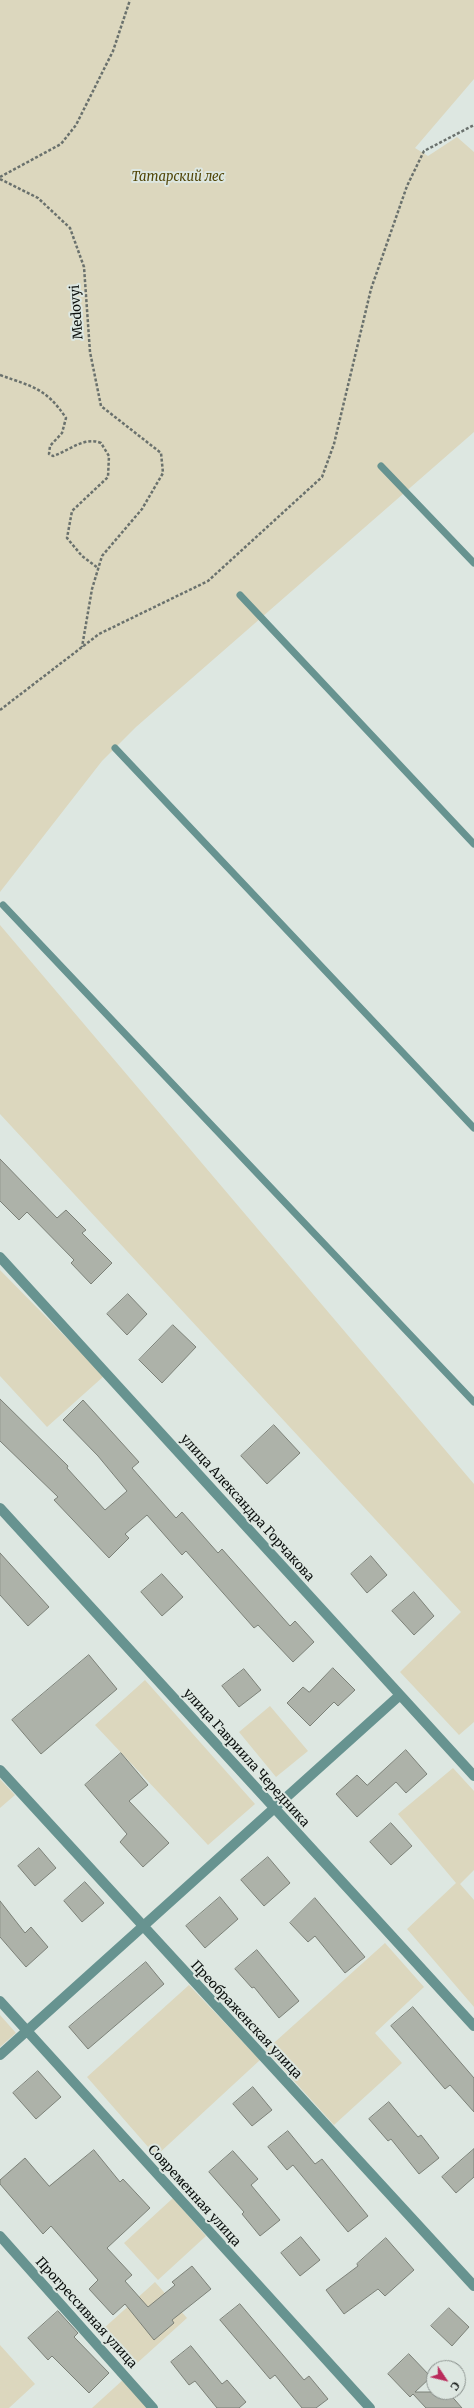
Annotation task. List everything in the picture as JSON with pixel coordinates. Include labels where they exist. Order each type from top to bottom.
[{"type":"street","name":"улица Александра Горчакова","points":[[0,1257],[474,1776]]},
{"type":"street","name":"улица Гавриила Чередника","points":[[0,1508],[474,2026]]},
{"type":"street","points":[[0,2055],[400,1695]]},
{"type":"street","name":"Преображенская улица","points":[[0,1770],[142,1927],[474,2286]]},
{"type":"street","name":"Современная улица","points":[[0,2001],[370,2408]]},
{"type":"street","name":"Прогрессивная улица","points":[[0,2236],[153,2408]]},
{"type":"lane","points":[[381,466],[474,563]]},
{"type":"lane","points":[[240,595],[474,844]]},
{"type":"lane","points":[[115,748],[474,1128]]},
{"type":"lane","points":[[3,905],[474,1402]]},
{"type":"path","points":[[0,178],[61,144],[76,126],[113,51],[130,0]]},
{"type":"path","points":[[0,710],[99,634],[208,581],[322,478],[334,444],[372,289],[407,186],[424,151],[474,125]]},
{"type":"path","points":[[470,128],[474,132]]},
{"type":"path","name":"Medovyi","points":[[0,178],[38,198],[70,228],[84,267],[90,352],[101,406],[160,452],[163,473],[142,509],[102,556],[98,568]]},
{"type":"path","points":[[0,375],[41,390],[55,402],[66,418],[62,433],[50,446],[50,454],[53,456],[67,452],[87,441],[101,443],[108,453],[108,477],[72,510],[67,538],[82,556],[98,568],[92,589],[82,646]]},
{"type":"green space","name":"Татарский лес","points":[[0,0],[474,0],[474,79],[415,148],[428,156],[457,137],[474,152],[474,432],[136,727],[102,761],[0,892]]},
{"type":"green space","points":[[0,925],[474,1484],[474,1722],[459,1735],[400,1672],[461,1612],[0,1114]]},
{"type":"green space","points":[[0,1270],[104,1376],[47,1427],[0,1376]]},
{"type":"green space","points":[[145,1680],[255,1804],[208,1845],[95,1725]]},
{"type":"green space","points":[[270,1706],[308,1751],[276,1777],[239,1732]]},
{"type":"green space","points":[[453,1768],[474,1791],[474,1870],[460,1884],[474,1900],[474,2007],[407,1929],[456,1883],[398,1814]]},
{"type":"green space","points":[[0,1779],[15,1795],[0,1808]]},
{"type":"green space","points":[[385,1943],[424,1987],[375,2033],[402,2063],[334,2125],[266,2050]]},
{"type":"green space","points":[[189,1985],[260,2060],[156,2156],[87,2077]]},
{"type":"green space","points":[[0,2015],[16,2033],[0,2047]]},
{"type":"green space","points":[[173,2198],[206,2236],[158,2280],[124,2243]]},
{"type":"green space","points":[[155,2282],[187,2318],[135,2365],[103,2329]]},
{"type":"green space","points":[[0,2345],[35,2384],[9,2408],[0,2408]]},
{"type":"green space","points":[[125,2378],[152,2408],[92,2408]]},
{"type":"building","points":[[0,1159],[57,1218],[66,1210],[86,1230],[82,1233],[112,1263],[91,1284],[71,1263],[74,1260],[27,1212],[19,1220],[0,1201]]},
{"type":"building","points":[[128,1294],[147,1314],[127,1335],[107,1314]]},
{"type":"building","points":[[173,1325],[196,1347],[162,1383],[139,1360]]},
{"type":"building","points":[[0,1399],[68,1466],[67,1468],[105,1510],[127,1491],[98,1456],[63,1420],[83,1400],[139,1462],[132,1468],[176,1518],[182,1512],[218,1553],[222,1549],[290,1626],[295,1621],[314,1642],[293,1662],[258,1625],[254,1628],[186,1551],[182,1555],[147,1515],[125,1534],[129,1538],[109,1558],[54,1500],[58,1497],[0,1441]]},
{"type":"building","points":[[274,1425],[300,1453],[267,1484],[241,1456]]},
{"type":"building","points":[[0,1553],[49,1607],[28,1626],[0,1595]]},
{"type":"building","points":[[371,1556],[387,1575],[367,1593],[351,1574]]},
{"type":"building","points":[[162,1574],[183,1597],[162,1616],[141,1592]]},
{"type":"building","points":[[414,1592],[434,1616],[414,1635],[392,1611]]},
{"type":"building","points":[[89,1655],[117,1689],[41,1754],[12,1720]]},
{"type":"building","points":[[333,1668],[355,1690],[338,1706],[334,1702],[310,1726],[287,1703],[303,1687],[309,1692]]},
{"type":"building","points":[[244,1669],[261,1690],[239,1707],[222,1686]]},
{"type":"building","points":[[406,1750],[427,1774],[406,1793],[396,1782],[357,1817],[336,1794],[357,1775],[367,1785]]},
{"type":"building","points":[[121,1753],[148,1785],[129,1801],[169,1843],[143,1867],[120,1842],[127,1834],[85,1785]]},
{"type":"building","points":[[391,1823],[412,1846],[391,1865],[370,1842]]},
{"type":"building","points":[[39,1848],[56,1868],[35,1886],[18,1866]]},
{"type":"building","points":[[268,1857],[290,1883],[264,1906],[241,1880]]},
{"type":"building","points":[[85,1882],[104,1903],[82,1922],[64,1901]]},
{"type":"building","points":[[220,1897],[238,1919],[205,1948],[186,1926]]},
{"type":"building","points":[[315,1898],[365,1957],[345,1973],[315,1936],[308,1942],[290,1923]]},
{"type":"building","points":[[0,1901],[25,1933],[31,1927],[48,1947],[26,1967],[0,1937]]},
{"type":"building","points":[[257,1950],[299,2001],[279,2018],[254,1987],[252,1988],[235,1969]]},
{"type":"building","points":[[146,1962],[164,1984],[88,2049],[69,2027]]},
{"type":"building","points":[[413,2007],[474,2078],[474,2112],[450,2085],[445,2089],[391,2026]]},
{"type":"building","points":[[38,2071],[61,2097],[36,2119],[13,2093]]},
{"type":"building","points":[[253,2087],[272,2110],[252,2126],[233,2104]]},
{"type":"building","points":[[389,2102],[418,2137],[421,2135],[439,2158],[419,2174],[391,2139],[388,2141],[369,2119]]},
{"type":"building","points":[[288,2131],[315,2164],[322,2159],[368,2216],[348,2232],[293,2165],[287,2170],[268,2147]]},
{"type":"building","points":[[474,2149],[474,2177],[456,2193],[442,2177]]},
{"type":"building","points":[[94,2150],[120,2182],[123,2179],[150,2208],[107,2248],[132,2275],[125,2281],[148,2307],[175,2285],[172,2282],[192,2266],[211,2289],[172,2320],[174,2323],[154,2340],[125,2304],[113,2315],[89,2289],[98,2280],[51,2226],[43,2234],[0,2184],[0,2180],[25,2158],[49,2186]]},
{"type":"building","points":[[233,2151],[258,2179],[251,2185],[280,2220],[260,2236],[242,2214],[244,2212],[209,2172]]},
{"type":"building","points":[[301,2237],[320,2260],[300,2276],[281,2253]]},
{"type":"building","points":[[386,2238],[414,2270],[385,2296],[378,2289],[344,2314],[326,2290],[358,2266],[357,2264]]},
{"type":"building","points":[[240,2304],[304,2380],[309,2376],[328,2399],[316,2408],[302,2408],[275,2375],[270,2379],[220,2320]]},
{"type":"building","points":[[449,2308],[469,2327],[452,2346],[431,2326]]},
{"type":"building","points":[[58,2311],[78,2333],[74,2337],[109,2373],[89,2393],[52,2356],[48,2360],[28,2338]]},
{"type":"building","points":[[191,2346],[222,2384],[227,2380],[246,2402],[239,2408],[217,2408],[195,2381],[189,2385],[171,2362]]},
{"type":"building","points":[[409,2354],[426,2372],[426,2382],[415,2392],[426,2392],[426,2400],[455,2400],[462,2408],[426,2408],[413,2394],[410,2397],[388,2374]]}]
